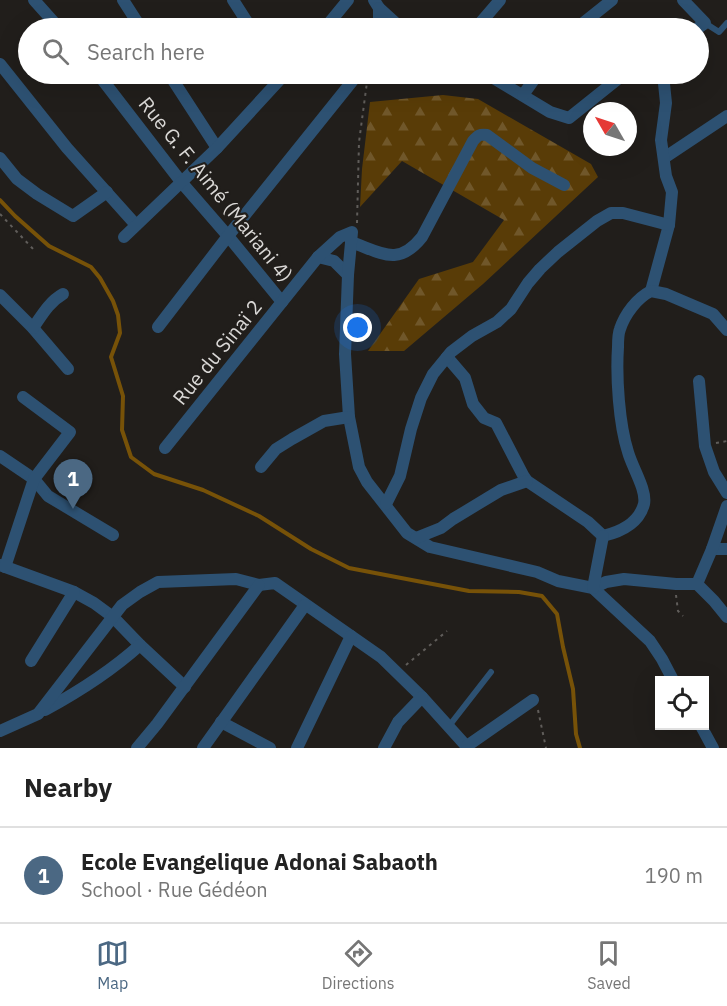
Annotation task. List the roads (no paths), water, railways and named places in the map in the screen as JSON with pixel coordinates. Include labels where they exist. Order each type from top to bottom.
[{"type":"street","points":[[34,0],[50,18]]},
{"type":"street","points":[[123,0],[135,18]]},
{"type":"street","points":[[233,0],[245,18]]},
{"type":"street","points":[[333,18],[348,0]]},
{"type":"street","points":[[485,18],[500,0]]},
{"type":"street","points":[[590,18],[612,0]]},
{"type":"street","points":[[683,0],[695,18]]},
{"type":"street","points":[[377,4],[391,18]]},
{"type":"street","points":[[0,64],[67,148],[136,225]]},
{"type":"street","name":"Rue G. F. Aimé (Mariani 4)","points":[[106,84],[182,183],[282,302]]},
{"type":"street","points":[[176,84],[217,148]]},
{"type":"street","points":[[124,237],[217,148],[276,84]]},
{"type":"street","points":[[158,327],[350,84]]},
{"type":"street","points":[[504,84],[550,112],[569,118],[612,84]]},
{"type":"street","points":[[523,95],[531,84]]},
{"type":"street","points":[[651,291],[669,225],[672,192],[666,176],[661,140],[666,103],[664,84]]},
{"type":"street","points":[[664,158],[727,116]]},
{"type":"street","points":[[564,185],[532,168],[487,135],[477,136],[422,237],[408,252],[387,255],[352,237],[345,354],[349,417],[359,467],[407,533],[430,547],[537,572],[558,581],[593,588],[650,641],[670,676]]},
{"type":"street","points":[[0,158],[17,179],[37,195],[73,216],[106,192]]},
{"type":"street","points":[[386,504],[400,476],[421,398],[433,374],[451,352],[472,336],[498,322],[511,309],[540,269],[597,221],[611,213],[622,213],[669,225]]},
{"type":"street","name":"Rue du Sinaï 2","points":[[165,448],[318,257],[340,237],[352,237]]},
{"type":"street","points":[[318,257],[334,261],[348,275]]},
{"type":"street","points":[[603,536],[617,533],[628,525],[640,515],[645,502],[643,489],[626,443],[618,385],[617,359],[620,330],[631,309],[642,295],[651,291],[666,294],[713,314],[727,330]]},
{"type":"street","points":[[33,328],[54,299],[63,294]]},
{"type":"street","points":[[0,295],[33,328],[68,369]]},
{"type":"street","points":[[447,357],[465,378],[473,404],[484,418],[496,423],[527,481],[588,522],[603,536]]},
{"type":"street","points":[[699,381],[705,446],[714,472],[727,494]]},
{"type":"street","points":[[23,397],[70,432],[34,479],[2,566],[74,592],[94,603],[113,617],[185,687]]},
{"type":"street","points":[[261,467],[276,449],[324,421],[349,417]]},
{"type":"street","points":[[0,456],[34,479],[48,496],[113,535]]},
{"type":"street","points":[[416,538],[441,528],[501,490],[527,481]]},
{"type":"street","points":[[697,584],[727,507]]},
{"type":"street","points":[[593,588],[603,536]]},
{"type":"street","points":[[712,549],[727,549]]},
{"type":"street","points":[[38,714],[122,605],[140,592],[158,582],[236,579],[259,585],[275,583],[381,657],[467,747],[533,699]]},
{"type":"street","points":[[593,588],[606,582],[624,579],[697,584],[727,617]]},
{"type":"street","points":[[137,748],[185,687],[259,585]]},
{"type":"street","points":[[31,661],[74,592]]},
{"type":"street","points":[[203,748],[305,605]]},
{"type":"street","points":[[297,748],[351,636]]},
{"type":"street","points":[[0,731],[38,714],[85,688],[140,645]]},
{"type":"street","points":[[384,748],[398,722],[422,698]]},
{"type":"street","points":[[221,723],[270,748]]},
{"type":"street","points":[[703,730],[713,748]]},
{"type":"lane","points":[[709,29],[719,32],[727,23]]},
{"type":"lane","points":[[448,727],[491,672]]},
{"type":"waterway","points":[[0,200],[49,246],[91,267],[113,301],[118,315],[120,333],[111,357],[123,396],[122,430],[131,457],[154,474],[203,490],[259,516],[311,549],[349,568],[469,591],[519,592],[542,596],[557,614],[573,689],[576,734],[580,748]]},
{"type":"place","name":"Ecole Evangelique Adonai Sabaoth","points":[[73,509]]}]
